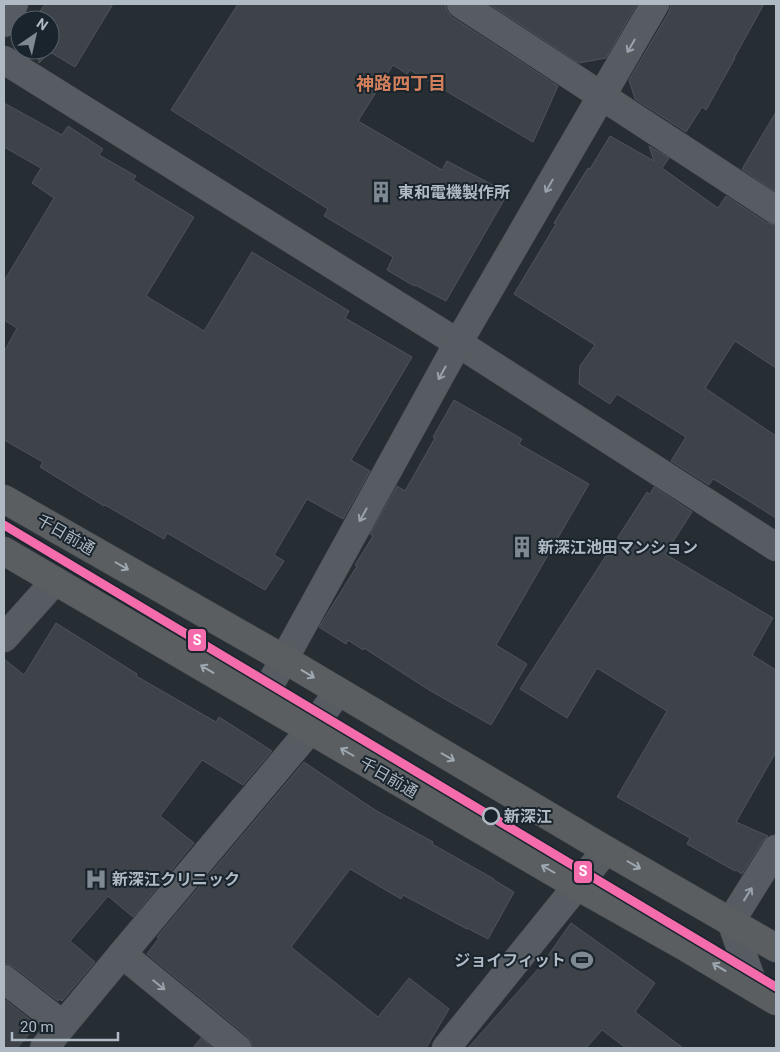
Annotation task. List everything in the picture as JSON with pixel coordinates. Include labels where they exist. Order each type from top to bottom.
[{"type":"highway","name":"千日前通","points":[[4,499],[284,659],[606,850],[776,948]]},
{"type":"highway","name":"千日前通","points":[[4,551],[765,994]]},
{"type":"street","points":[[4,23],[14,4]]},
{"type":"street","points":[[461,4],[776,210]]},
{"type":"street","points":[[261,701],[458,343],[655,4]]},
{"type":"street","points":[[4,60],[458,343],[776,547]]},
{"type":"street","points":[[4,638],[55,581]]},
{"type":"street","points":[[44,1048],[310,730],[338,692]]},
{"type":"street","points":[[765,994],[731,921],[776,849]]},
{"type":"street","points":[[446,1048],[606,850]]},
{"type":"street","points":[[122,954],[237,1048]]},
{"type":"street","points":[[4,979],[63,1026]]},
{"type":"building","points":[[45,4],[113,4],[75,67],[60,58],[60,10],[41,10]]},
{"type":"building","points":[[238,4],[445,4],[447,11],[452,17],[558,86],[533,142],[410,70],[407,74],[393,65],[358,121],[442,170],[447,161],[508,193],[446,301],[414,286],[387,270],[393,257],[324,216],[328,209],[171,110]]},
{"type":"building","points":[[489,4],[637,4],[606,58],[579,63]]},
{"type":"building","points":[[671,4],[764,4],[706,110],[702,107],[686,132],[635,99],[629,80],[669,12]]},
{"type":"building","points":[[4,103],[62,135],[68,126],[103,149],[99,155],[136,176],[133,180],[194,217],[146,296],[204,331],[252,252],[349,311],[345,318],[412,357],[351,460],[370,471],[343,519],[307,499],[274,555],[284,561],[265,590],[167,533],[164,539],[104,506],[40,467],[43,462],[4,440],[4,352],[17,328],[4,320],[4,281],[54,198],[32,183],[41,168],[4,147]]},
{"type":"building","points":[[776,112],[776,192],[742,169]]},
{"type":"building","points":[[610,136],[654,161],[649,146],[669,158],[662,168],[718,208],[726,196],[767,223],[776,225],[776,368],[735,341],[705,388],[776,436],[776,518],[713,479],[709,485],[671,461],[686,437],[617,394],[610,404],[579,384],[580,366],[595,345],[514,294],[556,224],[554,223]]},
{"type":"building","points":[[454,400],[522,439],[519,444],[589,484],[496,645],[527,664],[491,725],[429,690],[364,648],[363,650],[348,640],[346,644],[319,627],[357,566],[355,565],[373,536],[370,534],[397,486],[405,491]]},
{"type":"building","points":[[654,487],[692,512],[665,554],[773,618],[752,655],[776,670],[776,752],[736,822],[768,836],[742,874],[687,844],[690,838],[617,797],[667,711],[597,668],[567,718],[520,689],[647,492],[650,494]]},
{"type":"building","points":[[56,623],[137,674],[136,676],[216,722],[219,717],[272,751],[243,785],[202,760],[160,816],[194,843],[133,917],[108,896],[70,941],[95,962],[62,1001],[59,999],[58,1001],[14,967],[4,964],[4,659],[24,675]]},
{"type":"building","points":[[304,762],[375,810],[433,842],[432,844],[514,892],[488,939],[403,895],[401,899],[350,869],[291,947],[378,1017],[409,978],[449,1009],[426,1048],[252,1048],[247,1036],[147,954],[159,938],[157,937]]},
{"type":"building","points":[[571,923],[655,983],[635,1012],[683,1048],[626,1048],[602,1030],[586,1048],[468,1048],[540,967]]},
{"type":"building","points":[[4,999],[37,1025],[17,1048],[4,1048]]},
{"type":"building","points":[[201,1038],[213,1048],[193,1048]]},
{"type":"transit line","name":"S","points":[[4,525],[776,987]]},
{"type":"place","name":"東和電機製作所","points":[[381,192]]},
{"type":"place","name":"新深江池田マンション","points":[[522,547]]},
{"type":"place","name":"新深江","points":[[491,816]]},
{"type":"place","name":"新深江クリニック","points":[[96,879]]},
{"type":"place","name":"ジョイフィット","points":[[582,960]]},
{"type":"district","name":"神路四丁目","points":[[401,84]]}]
